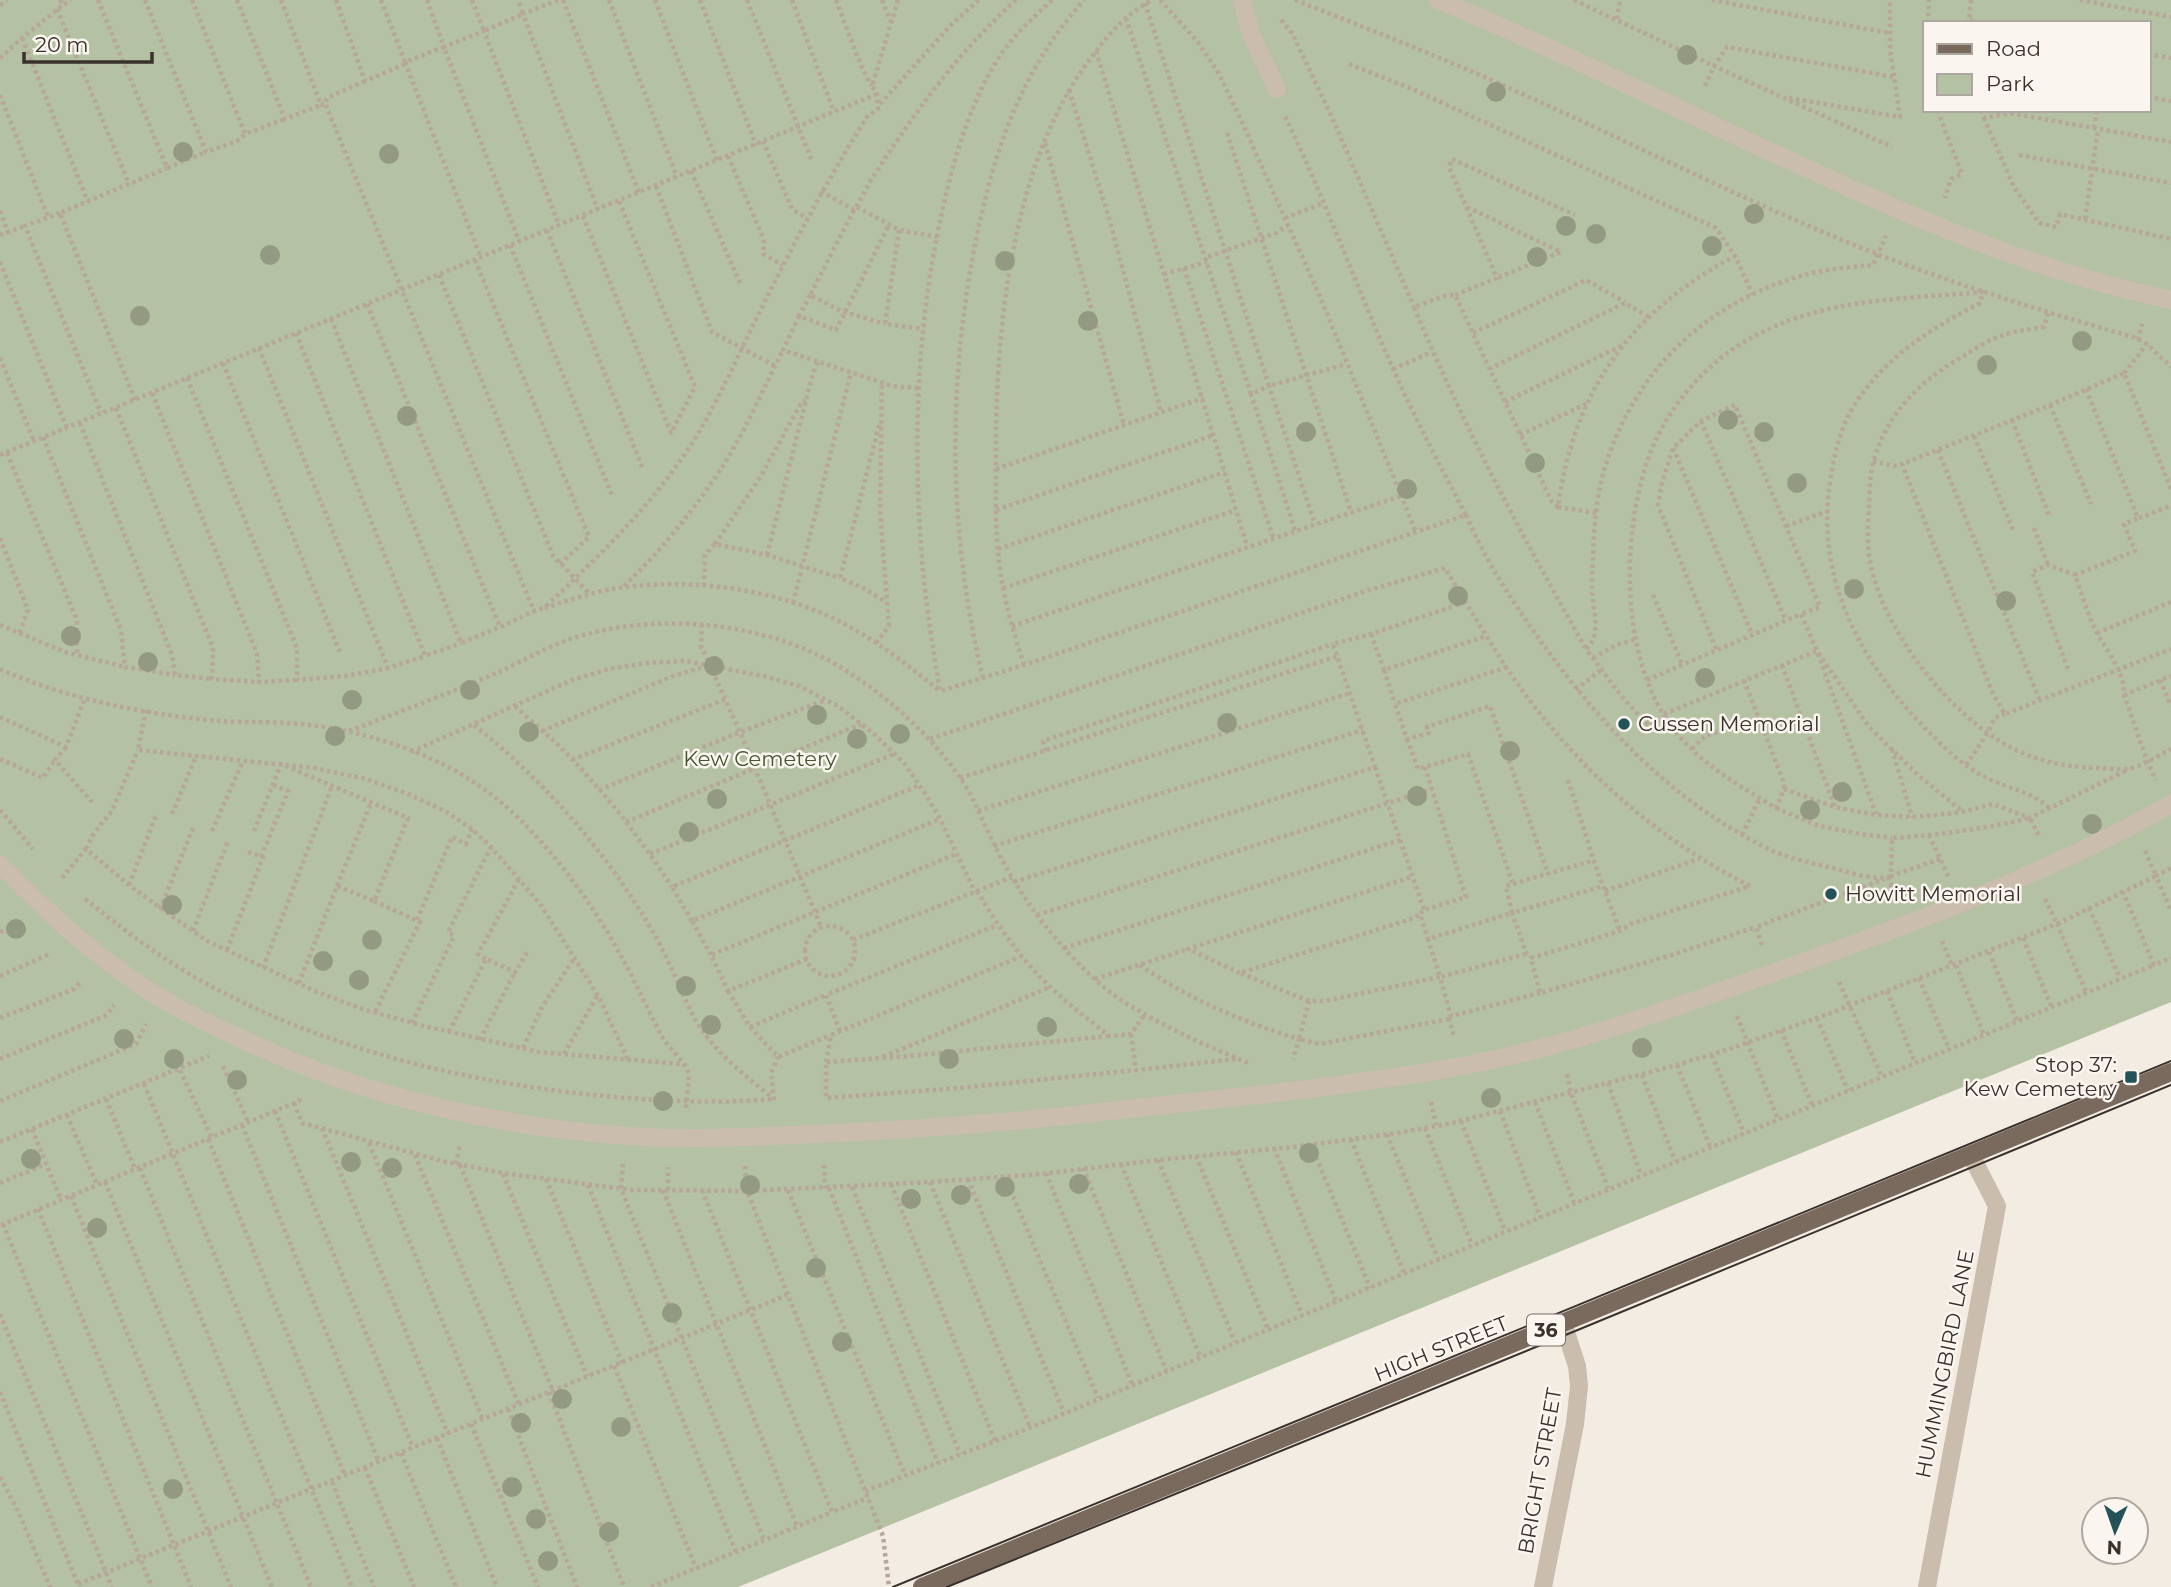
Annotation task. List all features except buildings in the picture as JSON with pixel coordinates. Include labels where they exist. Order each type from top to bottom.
[{"type":"main road","name":"HIGH STREET","points":[[922,1587],[2171,1072]]},
{"type":"street","points":[[1242,0],[1251,35],[1278,89]]},
{"type":"street","points":[[1438,0],[1933,225],[2088,279],[2171,300]]},
{"type":"street","points":[[0,864],[38,904],[103,959],[161,999],[311,1070],[373,1090],[468,1114],[633,1136],[744,1137],[995,1123],[1323,1087],[1493,1060],[1560,1042],[1727,989],[1851,946],[1961,904],[2170,805]]},
{"type":"street","name":"HUMMINGBIRD LANE","points":[[1927,1587],[1997,1206],[1971,1155]]},
{"type":"street","name":"BRIGHT STREET","points":[[1543,1587],[1575,1424],[1579,1386],[1577,1366],[1563,1323]]},
{"type":"path","points":[[0,5],[7,0]]},
{"type":"path","points":[[0,58],[57,9],[61,2],[71,0]]},
{"type":"path","points":[[98,0],[167,168]]},
{"type":"path","points":[[145,0],[206,152]]},
{"type":"path","points":[[192,0],[245,135]]},
{"type":"path","points":[[236,0],[285,119]]},
{"type":"path","points":[[281,0],[534,611]]},
{"type":"path","points":[[336,0],[365,81]]},
{"type":"path","points":[[382,0],[478,259],[589,537],[560,564]]},
{"type":"path","points":[[427,0],[519,242]]},
{"type":"path","points":[[472,0],[559,225]]},
{"type":"path","points":[[518,0],[598,210]]},
{"type":"path","points":[[0,235],[60,214],[237,141],[245,135],[323,104],[327,98],[405,63],[558,0]]},
{"type":"path","points":[[564,0],[639,193]]},
{"type":"path","points":[[609,0],[677,177]]},
{"type":"path","points":[[655,0],[717,161]]},
{"type":"path","points":[[700,0],[756,145]]},
{"type":"path","points":[[747,0],[812,161]]},
{"type":"path","points":[[792,0],[834,112]]},
{"type":"path","points":[[836,0],[879,104]]},
{"type":"path","points":[[882,0],[891,22]]},
{"type":"path","points":[[872,86],[898,0]]},
{"type":"path","points":[[544,608],[606,550],[681,459],[705,420],[821,191],[867,117],[952,24],[979,0]]},
{"type":"path","points":[[623,587],[668,541],[726,461],[752,415],[855,208],[916,113],[956,61],[1016,0]]},
{"type":"path","points":[[940,691],[924,581],[918,388],[923,329],[937,237],[950,175],[963,131],[982,90],[1002,54],[1029,21],[1052,0]]},
{"type":"path","points":[[983,678],[974,640],[959,531],[955,452],[965,298],[988,182],[1005,133],[1026,85],[1052,41],[1084,0]]},
{"type":"path","points":[[1024,665],[1003,588],[996,510],[997,383],[1010,269],[1035,166],[1059,108],[1108,35],[1136,9],[1152,0]]},
{"type":"path","points":[[1160,0],[1197,41],[1218,72],[1285,218],[1416,532]]},
{"type":"path","points":[[1295,0],[1379,31],[1462,67],[1741,196],[1879,254],[1983,292],[2133,337],[2147,344],[2171,367]]},
{"type":"path","points":[[1574,0],[1892,147]]},
{"type":"path","points":[[1617,19],[1620,0]]},
{"type":"path","points":[[1712,0],[1889,33]]},
{"type":"path","points":[[1781,97],[1900,117],[1889,33],[1889,0]]},
{"type":"path","points":[[1928,21],[1929,0]]},
{"type":"path","points":[[1969,21],[1971,0]]},
{"type":"path","points":[[2080,0],[2171,18]]},
{"type":"path","points":[[1145,4],[1315,524]]},
{"type":"path","points":[[57,9],[129,184]]},
{"type":"path","points":[[1274,12],[1292,33],[1331,114],[1433,352],[1511,514],[1586,649],[1622,697],[1649,726],[1744,680],[1817,651]]},
{"type":"path","points":[[1126,18],[1295,530]]},
{"type":"path","points":[[22,38],[88,202]]},
{"type":"path","points":[[1691,116],[1714,66],[1727,47],[1894,77]]},
{"type":"path","points":[[1096,50],[1247,546]]},
{"type":"path","points":[[2150,54],[2171,58]]},
{"type":"path","points":[[1349,64],[1412,89],[1716,228],[1735,256],[1753,295]]},
{"type":"path","points":[[1278,89],[1276,96],[1430,449],[1476,538],[1517,609],[1576,690],[1625,745],[1678,791],[1742,835],[1764,847],[1804,861],[1885,878]]},
{"type":"path","points":[[1069,90],[1109,218],[1161,412]]},
{"type":"path","points":[[0,455],[877,94]]},
{"type":"path","points":[[0,95],[48,217]]},
{"type":"path","points":[[2150,97],[2171,101]]},
{"type":"path","points":[[1939,112],[1962,174],[1951,179],[1942,205]]},
{"type":"path","points":[[1982,112],[2014,187],[2039,223],[2056,227],[2060,214],[2171,239]]},
{"type":"path","points":[[2085,219],[2097,112]]},
{"type":"path","points":[[1984,118],[2010,113],[2171,142]]},
{"type":"path","points":[[1227,134],[1351,512]]},
{"type":"path","points":[[763,141],[792,209],[807,218]]},
{"type":"path","points":[[1045,142],[1124,425]]},
{"type":"path","points":[[2019,155],[2171,183]]},
{"type":"path","points":[[727,156],[764,240],[763,254],[783,265]]},
{"type":"path","points":[[1497,278],[1449,167],[1452,159],[1575,215]]},
{"type":"path","points":[[691,171],[740,283]]},
{"type":"path","points":[[656,186],[712,332],[775,366]]},
{"type":"path","points":[[821,191],[899,230],[937,237]]},
{"type":"path","points":[[583,216],[671,433],[695,387],[620,201]]},
{"type":"path","points":[[1285,218],[1324,202]]},
{"type":"path","points":[[1414,307],[1444,296],[1455,295],[1561,253],[1466,207]]},
{"type":"path","points":[[1586,649],[1592,643],[1595,632],[1592,593],[1599,490],[1606,462],[1627,414],[1647,378],[1698,327],[1753,295],[1805,274],[1873,265],[1897,209]]},
{"type":"path","points":[[0,211],[8,232]]},
{"type":"path","points":[[60,214],[135,400]]},
{"type":"path","points":[[799,316],[836,330],[889,225]]},
{"type":"path","points":[[1164,274],[1261,239],[1288,225]]},
{"type":"path","points":[[24,226],[102,413]]},
{"type":"path","points":[[547,230],[643,469]]},
{"type":"path","points":[[885,324],[899,230]]},
{"type":"path","points":[[510,246],[612,495]]},
{"type":"path","points":[[1558,507],[1580,417],[1608,364],[1648,317],[1686,285],[1735,256]]},
{"type":"path","points":[[0,262],[67,428]]},
{"type":"path","points":[[1184,268],[1273,537]]},
{"type":"path","points":[[439,275],[553,556],[590,594]]},
{"type":"path","points":[[1473,334],[1586,280],[1648,317]]},
{"type":"path","points":[[1983,292],[1980,303],[1921,336],[1893,358],[1855,403],[1842,429],[1833,461],[1828,489],[1829,544],[1835,581],[1845,613],[1862,646],[1895,695],[1927,730],[1966,765],[1982,776],[2040,798],[2049,808]]},
{"type":"path","points":[[1983,292],[1869,301],[1778,324],[1749,339],[1694,383],[1679,401],[1651,450],[1634,516],[1630,564],[1632,617],[1647,680],[1674,730],[1710,765],[1776,808],[1819,826],[1861,834],[1892,838],[1929,835],[1990,828],[2030,818],[2171,749]]},
{"type":"path","points":[[1455,295],[1552,502],[1558,507],[1596,513]]},
{"type":"path","points":[[810,296],[844,312],[885,324],[923,329]]},
{"type":"path","points":[[1489,369],[1625,303]]},
{"type":"path","points":[[367,304],[500,627]]},
{"type":"path","points":[[2048,313],[2044,327],[2005,334],[1981,345],[1926,379],[1901,406],[1884,433],[1873,461],[1869,502],[1869,555],[1875,583],[1886,610],[1906,645],[1926,675],[1987,734],[2040,760],[2070,767],[2129,769]]},
{"type":"path","points":[[331,319],[461,643]]},
{"type":"path","points":[[296,333],[425,656]]},
{"type":"path","points":[[1505,402],[1624,344]]},
{"type":"path","points":[[1873,461],[1894,466],[1902,464],[2086,390],[2124,373],[2147,344]]},
{"type":"path","points":[[259,348],[388,668]]},
{"type":"path","points":[[783,350],[892,386],[918,388]]},
{"type":"path","points":[[1393,369],[1433,352]]},
{"type":"path","points":[[0,358],[34,441]]},
{"type":"path","points":[[767,555],[818,361]]},
{"type":"path","points":[[223,363],[341,655]]},
{"type":"path","points":[[1251,394],[1269,386],[1346,364]]},
{"type":"path","points":[[793,603],[850,372]]},
{"type":"path","points":[[2124,373],[2171,489]]},
{"type":"path","points":[[187,378],[297,648],[297,680]]},
{"type":"path","points":[[876,643],[889,626],[880,512],[882,383]]},
{"type":"path","points":[[2086,390],[2138,518]]},
{"type":"path","points":[[152,393],[257,654],[259,682]]},
{"type":"path","points":[[996,469],[1203,398]]},
{"type":"path","points":[[704,586],[705,555],[761,476],[800,405],[806,400]]},
{"type":"path","points":[[1520,435],[1588,403]]},
{"type":"path","points":[[1647,680],[1820,607],[1735,405],[1701,421],[1674,448],[1658,505],[1716,649]]},
{"type":"path","points":[[2050,405],[2091,504]]},
{"type":"path","points":[[116,408],[213,648],[212,679]]},
{"type":"path","points":[[840,578],[881,417]]},
{"type":"path","points":[[2012,420],[2050,517]]},
{"type":"path","points":[[1701,421],[1786,621]]},
{"type":"path","points":[[80,423],[172,655],[175,675]]},
{"type":"path","points":[[996,510],[1214,435]]},
{"type":"path","points":[[1974,436],[2014,532]]},
{"type":"path","points":[[44,437],[121,629],[125,667]]},
{"type":"path","points":[[1674,448],[1752,634]]},
{"type":"path","points":[[1938,450],[2040,702]]},
{"type":"path","points":[[7,453],[77,620],[77,655]]},
{"type":"path","points":[[1902,464],[1993,694],[2005,714]]},
{"type":"path","points":[[998,549],[1225,472]]},
{"type":"path","points":[[1012,626],[1401,496]]},
{"type":"path","points":[[2068,669],[2032,572],[2048,565],[2075,575],[2135,551],[2124,524],[2171,506]]},
{"type":"path","points":[[1003,588],[1236,510]]},
{"type":"path","points":[[1786,526],[1828,511]]},
{"type":"path","points":[[940,691],[1466,515]]},
{"type":"path","points":[[2034,528],[2048,565]]},
{"type":"path","points":[[0,538],[29,610],[19,634]]},
{"type":"path","points":[[715,544],[803,565],[840,578],[886,602]]},
{"type":"path","points":[[930,739],[1366,591],[1445,568],[1486,636],[1541,715],[1602,780],[1627,806],[1700,859],[1749,886],[1630,924],[1620,931],[1528,956],[1325,1002],[1309,1001],[1188,949]]},
{"type":"path","points":[[2075,575],[2097,633],[2118,670],[2146,760],[2170,805]]},
{"type":"path","points":[[0,625],[77,655],[125,667],[212,679],[259,682],[297,680],[346,676],[388,668],[461,643],[534,611],[590,594],[623,587],[672,584],[704,586],[746,591],[793,603],[825,615],[876,643],[940,691]]},
{"type":"path","points":[[1653,595],[1682,664]]},
{"type":"path","points":[[1046,751],[1043,741],[1466,602]]},
{"type":"path","points":[[2097,633],[2171,602]]},
{"type":"path","points":[[1801,614],[1876,815]]},
{"type":"path","points":[[349,732],[579,636],[621,627],[667,623],[702,624],[748,632],[788,643],[819,655],[852,676],[890,702],[930,739],[960,778],[994,846],[1037,915],[1064,948],[1095,979],[1145,1014],[1256,1066]]},
{"type":"path","points":[[702,624],[701,646],[726,699],[821,927]]},
{"type":"path","points":[[1371,634],[1418,769],[1468,754],[1513,884]]},
{"type":"path","points":[[1384,670],[1486,636]]},
{"type":"path","points":[[1593,658],[1616,645],[1636,639]]},
{"type":"path","points":[[1333,644],[1412,877],[1451,1016],[1672,955],[1940,859]]},
{"type":"path","points":[[1966,765],[1995,718],[2171,649]]},
{"type":"path","points":[[1817,651],[1869,727],[1919,776],[1962,812]]},
{"type":"path","points":[[960,778],[1338,656]]},
{"type":"path","points":[[411,752],[572,680],[609,669],[646,663],[686,661],[710,664],[799,686],[838,706],[905,764],[940,819],[976,891],[997,925],[1050,987],[1109,1036]]},
{"type":"path","points":[[542,731],[674,676],[710,664]]},
{"type":"path","points":[[1782,665],[1835,807]]},
{"type":"path","points":[[1395,704],[1507,667]]},
{"type":"path","points":[[0,669],[85,698],[146,710],[218,720],[307,724],[349,732],[435,761],[478,785],[515,815],[553,857],[617,948],[664,1039],[688,1072],[684,1138]]},
{"type":"path","points":[[1576,690],[1602,669]]},
{"type":"path","points":[[2124,695],[2171,676]]},
{"type":"path","points":[[1744,680],[1784,783],[1776,808]]},
{"type":"path","points":[[2160,680],[2171,706]]},
{"type":"path","points":[[978,811],[1350,693]]},
{"type":"path","points":[[0,759],[43,778],[66,747],[85,698]]},
{"type":"path","points":[[572,760],[726,699]]},
{"type":"path","points":[[599,790],[740,732],[827,700]]},
{"type":"path","points":[[514,705],[572,760],[626,822],[672,887],[750,1027],[778,1057]]},
{"type":"path","points":[[1407,739],[1429,733],[1427,727],[1490,706],[1548,874]]},
{"type":"path","points":[[54,871],[62,878],[112,811],[138,750],[146,710]]},
{"type":"path","points":[[0,717],[66,747]]},
{"type":"path","points":[[1692,749],[1705,736],[1759,718]]},
{"type":"path","points":[[474,724],[541,783],[603,855],[656,938],[696,1020],[723,1055],[774,1099]]},
{"type":"path","points":[[626,822],[862,724]]},
{"type":"path","points":[[994,846],[1363,730]]},
{"type":"path","points":[[1892,749],[1912,817]]},
{"type":"path","points":[[138,750],[314,768],[366,779],[445,811],[472,829],[491,847],[541,905],[598,995],[628,1060]]},
{"type":"path","points":[[650,854],[894,754]]},
{"type":"path","points":[[172,814],[196,757]]},
{"type":"path","points":[[55,760],[92,802]]},
{"type":"path","points":[[212,831],[243,761]]},
{"type":"path","points":[[254,831],[281,764]]},
{"type":"path","points":[[281,764],[408,818],[374,901]]},
{"type":"path","points":[[853,940],[976,891],[1375,767]]},
{"type":"path","points":[[1240,973],[1414,918],[1422,912],[1466,897],[1425,767]]},
{"type":"path","points":[[1568,780],[1620,931]]},
{"type":"path","points":[[227,950],[288,792],[273,785]]},
{"type":"path","points":[[672,887],[920,785]]},
{"type":"path","points":[[263,968],[332,786]]},
{"type":"path","points":[[1037,915],[1432,789]]},
{"type":"path","points":[[1784,789],[1835,807],[1876,815],[1912,817],[1962,812],[1993,804],[2030,818]]},
{"type":"path","points":[[1742,835],[1760,798]]},
{"type":"path","points":[[299,983],[371,803]]},
{"type":"path","points":[[0,810],[37,854]]},
{"type":"path","points":[[129,885],[157,813]]},
{"type":"path","points":[[692,921],[940,819]]},
{"type":"path","points":[[2133,824],[2171,911]]},
{"type":"path","points":[[160,909],[194,826]]},
{"type":"path","points":[[417,920],[452,837],[466,844],[472,829]]},
{"type":"path","points":[[1929,835],[1961,904]]},
{"type":"path","points":[[1891,876],[1892,838]]},
{"type":"path","points":[[1064,948],[1400,840]]},
{"type":"path","points":[[193,931],[228,841]]},
{"type":"path","points":[[412,1023],[454,936],[448,932],[491,847]]},
{"type":"path","points":[[86,849],[160,909],[193,931],[263,968],[375,1012],[480,1040],[523,1048],[682,1064]]},
{"type":"path","points":[[248,852],[261,857]]},
{"type":"path","points":[[711,955],[957,854]]},
{"type":"path","points":[[1428,939],[1700,859]]},
{"type":"path","points":[[1540,993],[1512,913],[1506,886],[1594,860]]},
{"type":"path","points":[[2057,924],[2171,868]]},
{"type":"path","points":[[2032,872],[2086,992]]},
{"type":"path","points":[[1095,979],[1412,877]]},
{"type":"path","points":[[515,972],[478,954],[519,879]]},
{"type":"path","points":[[337,886],[420,922],[375,1012]]},
{"type":"path","points":[[2123,892],[2154,965]]},
{"type":"path","points":[[81,896],[165,960],[209,985],[264,1012],[384,1055],[505,1084],[613,1097],[742,1102],[774,1099]]},
{"type":"path","points":[[2089,908],[2120,978]]},
{"type":"path","points":[[0,933],[20,924]]},
{"type":"path","points":[[750,1027],[997,925]]},
{"type":"path","points":[[836,926],[853,940],[855,949],[851,964],[837,975],[813,969],[807,959],[808,938],[821,927],[836,926]]},
{"type":"path","points":[[1756,927],[1773,973]]},
{"type":"path","points":[[2023,937],[2051,1006]]},
{"type":"path","points":[[480,1040],[528,951]]},
{"type":"path","points":[[0,976],[52,952]]},
{"type":"path","points":[[1989,952],[2017,1021]]},
{"type":"path","points":[[776,1136],[771,1073],[778,1057],[1022,956]]},
{"type":"path","points":[[523,1048],[541,1009],[575,957]]},
{"type":"path","points":[[865,1491],[1030,1427],[2171,958]]},
{"type":"path","points":[[449,1032],[486,959]]},
{"type":"path","points":[[728,990],[807,959]]},
{"type":"path","points":[[1140,965],[1162,980],[1241,1018],[1273,1031],[1320,1044],[1449,1018]]},
{"type":"path","points":[[1956,965],[1984,1035]]},
{"type":"path","points":[[0,1018],[74,989],[90,972]]},
{"type":"path","points":[[1919,978],[1949,1049]]},
{"type":"path","points":[[878,1059],[1050,987]]},
{"type":"path","points":[[1727,989],[1778,1119]]},
{"type":"path","points":[[1886,991],[1915,1063]]},
{"type":"path","points":[[0,1059],[107,1015],[120,995]]},
{"type":"path","points":[[565,1054],[598,995]]},
{"type":"path","points":[[826,995],[841,1031]]},
{"type":"path","points":[[1299,1039],[1309,1001]]},
{"type":"path","points":[[1850,1006],[1882,1077]]},
{"type":"path","points":[[0,1101],[136,1044],[150,1013]]},
{"type":"path","points":[[1136,1070],[1131,1034],[1145,1014]]},
{"type":"path","points":[[1817,1018],[1848,1091]]},
{"type":"path","points":[[208,1058],[222,1030]]},
{"type":"path","points":[[1782,1030],[1812,1105]]},
{"type":"path","points":[[827,1062],[1131,1034]]},
{"type":"path","points":[[831,1035],[826,1098],[960,1088],[1237,1058]]},
{"type":"path","points":[[1560,1042],[1571,1093],[1608,1188]]},
{"type":"path","points":[[1712,1055],[1744,1133]]},
{"type":"path","points":[[0,1142],[208,1058],[220,1060],[248,1122]]},
{"type":"path","points":[[1677,1065],[1710,1146]]},
{"type":"path","points":[[180,1070],[210,1138],[345,1476]]},
{"type":"path","points":[[152,1587],[1,1225],[299,1101],[311,1070]]},
{"type":"path","points":[[1642,1075],[1675,1161]]},
{"type":"path","points":[[1608,1083],[1641,1175]]},
{"type":"path","points":[[144,1084],[352,1587]]},
{"type":"path","points":[[106,1100],[137,1168],[311,1587]]},
{"type":"path","points":[[1535,1101],[1574,1202]]},
{"type":"path","points":[[294,1103],[302,1123],[369,1143],[460,1165],[621,1189],[747,1191]]},
{"type":"path","points":[[275,1111],[413,1448]]},
{"type":"path","points":[[1500,1111],[1540,1217]]},
{"type":"path","points":[[67,1115],[97,1185]]},
{"type":"path","points":[[1461,1121],[1506,1231]]},
{"type":"path","points":[[242,1125],[379,1462]]},
{"type":"path","points":[[322,1128],[448,1434]]},
{"type":"path","points":[[1425,1128],[1472,1245]]},
{"type":"path","points":[[32,1129],[61,1200]]},
{"type":"path","points":[[1387,1134],[1438,1259]]},
{"type":"path","points":[[744,1137],[747,1191],[883,1536],[889,1587]]},
{"type":"path","points":[[1351,1139],[1404,1273]]},
{"type":"path","points":[[369,1143],[483,1420]]},
{"type":"path","points":[[1311,1144],[1370,1288]]},
{"type":"path","points":[[1274,1148],[1336,1301]]},
{"type":"path","points":[[1236,1152],[1302,1315]]},
{"type":"path","points":[[415,1155],[519,1405]]},
{"type":"path","points":[[1196,1156],[1268,1329]]},
{"type":"path","points":[[1158,1160],[1235,1342]]},
{"type":"path","points":[[0,1183],[46,1164]]},
{"type":"path","points":[[1121,1164],[1200,1356]]},
{"type":"path","points":[[460,1165],[551,1391],[624,1587]]},
{"type":"path","points":[[1083,1168],[1166,1370]]},
{"type":"path","points":[[503,1173],[587,1377]]},
{"type":"path","points":[[1046,1173],[1132,1384]]},
{"type":"path","points":[[1005,1177],[1098,1398]]},
{"type":"path","points":[[546,1179],[621,1363]]},
{"type":"path","points":[[968,1179],[1064,1413]]},
{"type":"path","points":[[105,1182],[272,1587]]},
{"type":"path","points":[[930,1182],[1030,1427]]},
{"type":"path","points":[[891,1184],[995,1441]]},
{"type":"path","points":[[588,1185],[736,1552]]},
{"type":"path","points":[[852,1187],[960,1454]]},
{"type":"path","points":[[829,1188],[938,1463]]},
{"type":"path","points":[[621,1189],[764,1540]]},
{"type":"path","points":[[663,1190],[797,1526]]},
{"type":"path","points":[[702,1190],[831,1512]]},
{"type":"path","points":[[788,1190],[905,1475]]},
{"type":"path","points":[[71,1196],[231,1587]]},
{"type":"path","points":[[38,1209],[191,1587]]},
{"type":"path","points":[[0,1392],[79,1585],[787,1295]]},
{"type":"path","points":[[0,1314],[112,1587]]},
{"type":"path","points":[[614,1366],[696,1568]]},
{"type":"path","points":[[508,1409],[577,1587]]},
{"type":"path","points":[[471,1424],[538,1587]]},
{"type":"path","points":[[437,1438],[497,1587]]},
{"type":"path","points":[[401,1453],[456,1587]]},
{"type":"path","points":[[365,1468],[414,1587]]},
{"type":"path","points":[[0,1476],[19,1513],[50,1587]]},
{"type":"path","points":[[331,1482],[374,1587]]},
{"type":"path","points":[[651,1587],[868,1498]]},
{"type":"green space","name":"Kew Cemetery","points":[[0,0],[2171,0],[2171,1002],[738,1587],[0,1587]]},
{"type":"tram line","points":[[893,1587],[2171,1061]]},
{"type":"tram line","points":[[947,1587],[2171,1085]]},
{"type":"place","name":"Cussen Memorial","points":[[1624,724]]},
{"type":"place","name":"Howitt Memorial","points":[[1831,894]]},
{"type":"place","name":"Stop 37: Kew Cemetery","points":[[2131,1077]]}]
